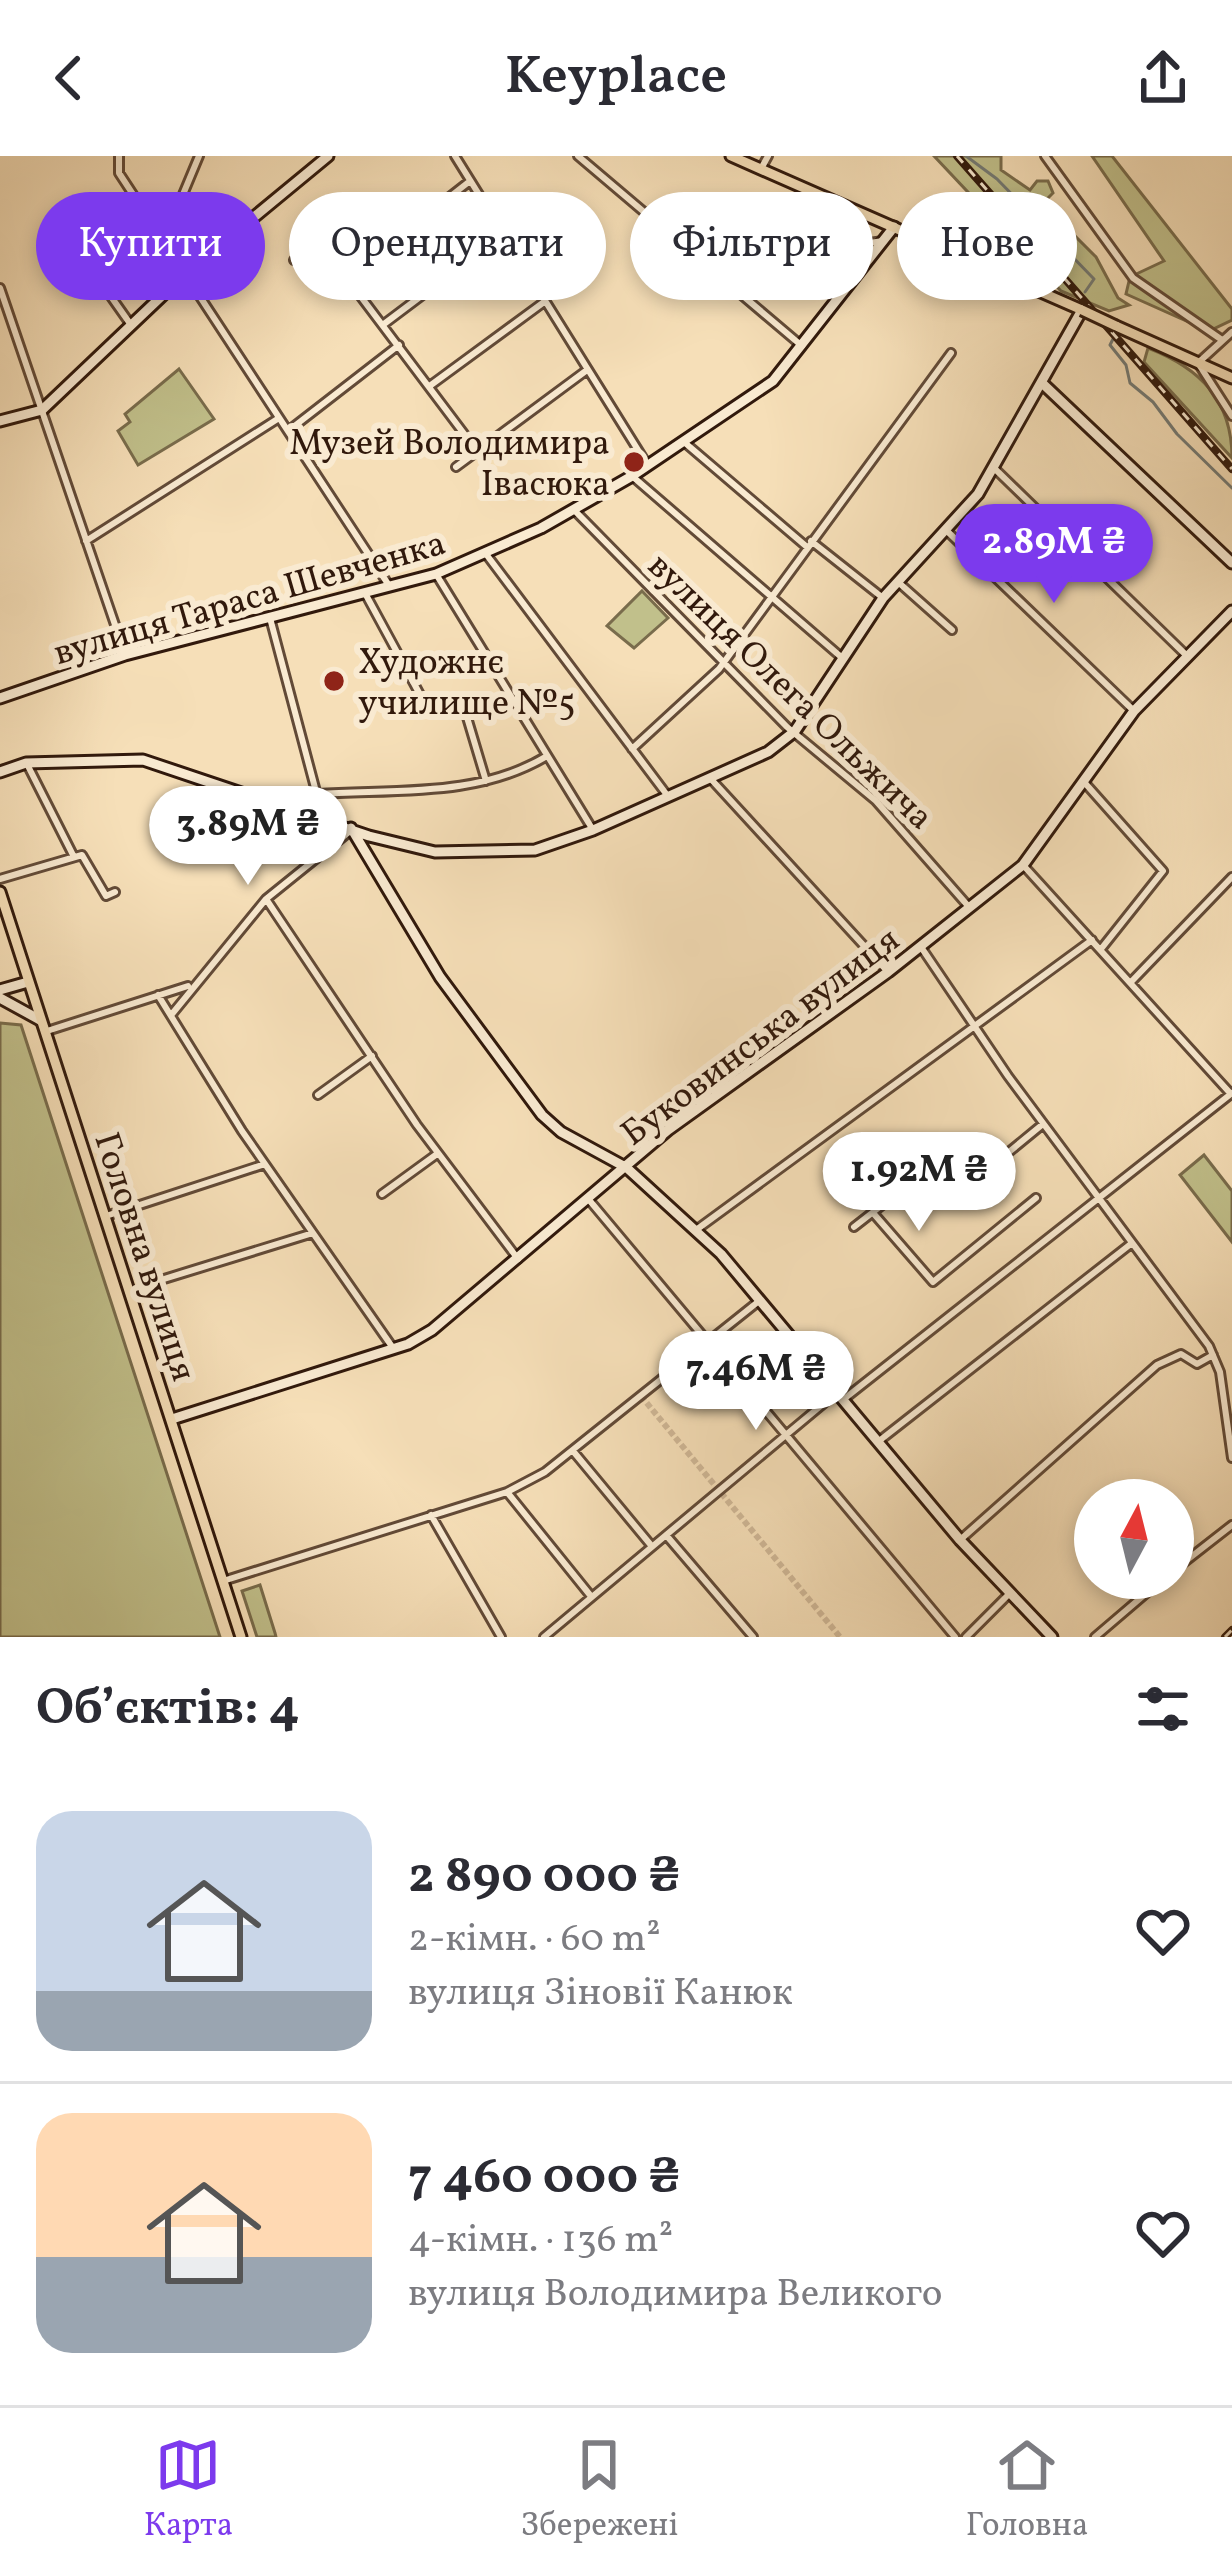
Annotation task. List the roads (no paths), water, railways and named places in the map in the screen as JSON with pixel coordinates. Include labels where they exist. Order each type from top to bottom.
[{"type":"main road","points":[[731,156],[765,161],[894,227],[1232,378]]},
{"type":"main road","name":"Головна вулиця","points":[[0,892],[241,1637]]},
{"type":"street","points":[[119,156],[119,173],[132,192]]},
{"type":"street","points":[[184,192],[199,156]]},
{"type":"street","points":[[265,208],[328,156]]},
{"type":"street","points":[[455,156],[648,466]]},
{"type":"street","points":[[578,156],[630,200]]},
{"type":"street","points":[[1046,156],[1131,275],[1222,340]]},
{"type":"street","points":[[457,192],[470,182]]},
{"type":"street","name":"вулиця Тараса Шевченка","points":[[0,698],[125,655],[436,574],[574,510],[772,382],[894,227]]},
{"type":"street","points":[[873,242],[883,241]]},
{"type":"street","points":[[1,293],[125,655]]},
{"type":"street","points":[[113,300],[131,325]]},
{"type":"street","points":[[0,422],[42,410],[157,300]]},
{"type":"street","points":[[202,300],[390,587]]},
{"type":"street","points":[[366,300],[477,451]]},
{"type":"street","points":[[384,324],[416,300]]},
{"type":"street","points":[[748,300],[802,346]]},
{"type":"street","points":[[430,386],[544,302]]},
{"type":"street","points":[[0,772],[26,763],[142,760],[393,844],[458,854],[554,847],[782,744],[795,731],[840,656],[883,598],[946,530],[994,468],[1082,310]]},
{"type":"street","points":[[1232,332],[1198,363],[1232,416]]},
{"type":"street","points":[[288,431],[399,345]]},
{"type":"street","points":[[632,749],[722,664],[889,443],[921,389],[950,353]]},
{"type":"street","points":[[456,467],[587,370]]},
{"type":"street","points":[[1042,383],[1232,563]]},
{"type":"street","points":[[86,541],[280,418]]},
{"type":"street","points":[[684,442],[883,598]]},
{"type":"street","points":[[994,468],[1185,654]]},
{"type":"street","points":[[632,476],[840,656]]},
{"type":"street","name":"вулиця Олега Ольжича","points":[[574,510],[722,664],[876,801],[971,909]]},
{"type":"street","points":[[946,530],[1134,711]]},
{"type":"street","points":[[486,554],[668,796]]},
{"type":"street","points":[[436,574],[593,830]]},
{"type":"street","points":[[898,582],[952,630]]},
{"type":"street","points":[[366,595],[430,712],[463,704],[486,781]]},
{"type":"street","name":"Буковинська вулиця","points":[[172,1419],[421,1338],[721,1090],[888,972],[1023,865],[1134,711],[1232,611]]},
{"type":"street","points":[[270,619],[323,820]]},
{"type":"street","points":[[317,794],[442,789],[486,781],[547,756]]},
{"type":"street","points":[[26,763],[74,857]]},
{"type":"street","points":[[710,778],[888,972]]},
{"type":"street","points":[[1081,779],[1163,872],[1100,950]]},
{"type":"street","points":[[171,1015],[266,899],[351,828]]},
{"type":"street","points":[[351,828],[440,977],[542,1114],[561,1132],[627,1168],[696,1230],[761,1300],[1008,1595],[1052,1637]]},
{"type":"street","points":[[0,878],[82,855],[106,896],[115,892]]},
{"type":"street","points":[[544,1637],[785,1434],[1231,1094],[1023,865]]},
{"type":"street","points":[[1130,983],[1232,877]]},
{"type":"street","points":[[1224,884],[1232,893]]},
{"type":"street","points":[[266,899],[437,1154],[518,1259]]},
{"type":"street","points":[[696,1230],[1092,940]]},
{"type":"street","points":[[921,946],[1043,1124],[1214,1355],[1232,1458]]},
{"type":"street","points":[[0,994],[29,985]]},
{"type":"street","points":[[16,1002],[29,985]]},
{"type":"street","points":[[0,994],[43,1026],[192,985]]},
{"type":"street","points":[[158,994],[265,1164],[393,1348]]},
{"type":"street","points":[[318,1095],[372,1056]]},
{"type":"street","points":[[854,1227],[959,1145],[987,1170],[1043,1124]]},
{"type":"street","points":[[382,1194],[437,1154]]},
{"type":"street","points":[[106,1216],[265,1164]]},
{"type":"street","points":[[874,1214],[933,1282],[1036,1198]]},
{"type":"street","points":[[590,1201],[955,1637]]},
{"type":"street","points":[[131,1295],[164,1279],[313,1233]]},
{"type":"street","points":[[880,1441],[1132,1243]]},
{"type":"street","points":[[224,1581],[507,1492],[572,1450],[761,1300]]},
{"type":"street","points":[[960,1540],[1157,1365],[1180,1354],[1197,1364],[1214,1355]]},
{"type":"street","points":[[572,1450],[650,1544]]},
{"type":"street","points":[[507,1492],[590,1595]]},
{"type":"street","points":[[431,1515],[501,1637]]},
{"type":"street","points":[[1194,1555],[1232,1525]]},
{"type":"street","points":[[665,1534],[753,1637]]},
{"type":"street","points":[[966,1637],[1008,1595]]},
{"type":"street","points":[[1095,1637],[1139,1599]]},
{"type":"waterway","points":[[966,156],[997,179],[1094,279],[1085,292]]},
{"type":"waterway","points":[[1113,339],[1110,345],[1126,365],[1130,383],[1232,488]]},
{"type":"tunnel","points":[[641,1396],[840,1637]]},
{"type":"railway","points":[[957,156],[1232,469]]},
{"type":"railway","points":[[1225,1637],[1232,1630]]},
{"type":"place","name":"Музей Володимира Івасюка","points":[[634,462]]},
{"type":"place","name":"Художнє училище №5","points":[[334,681]]}]
